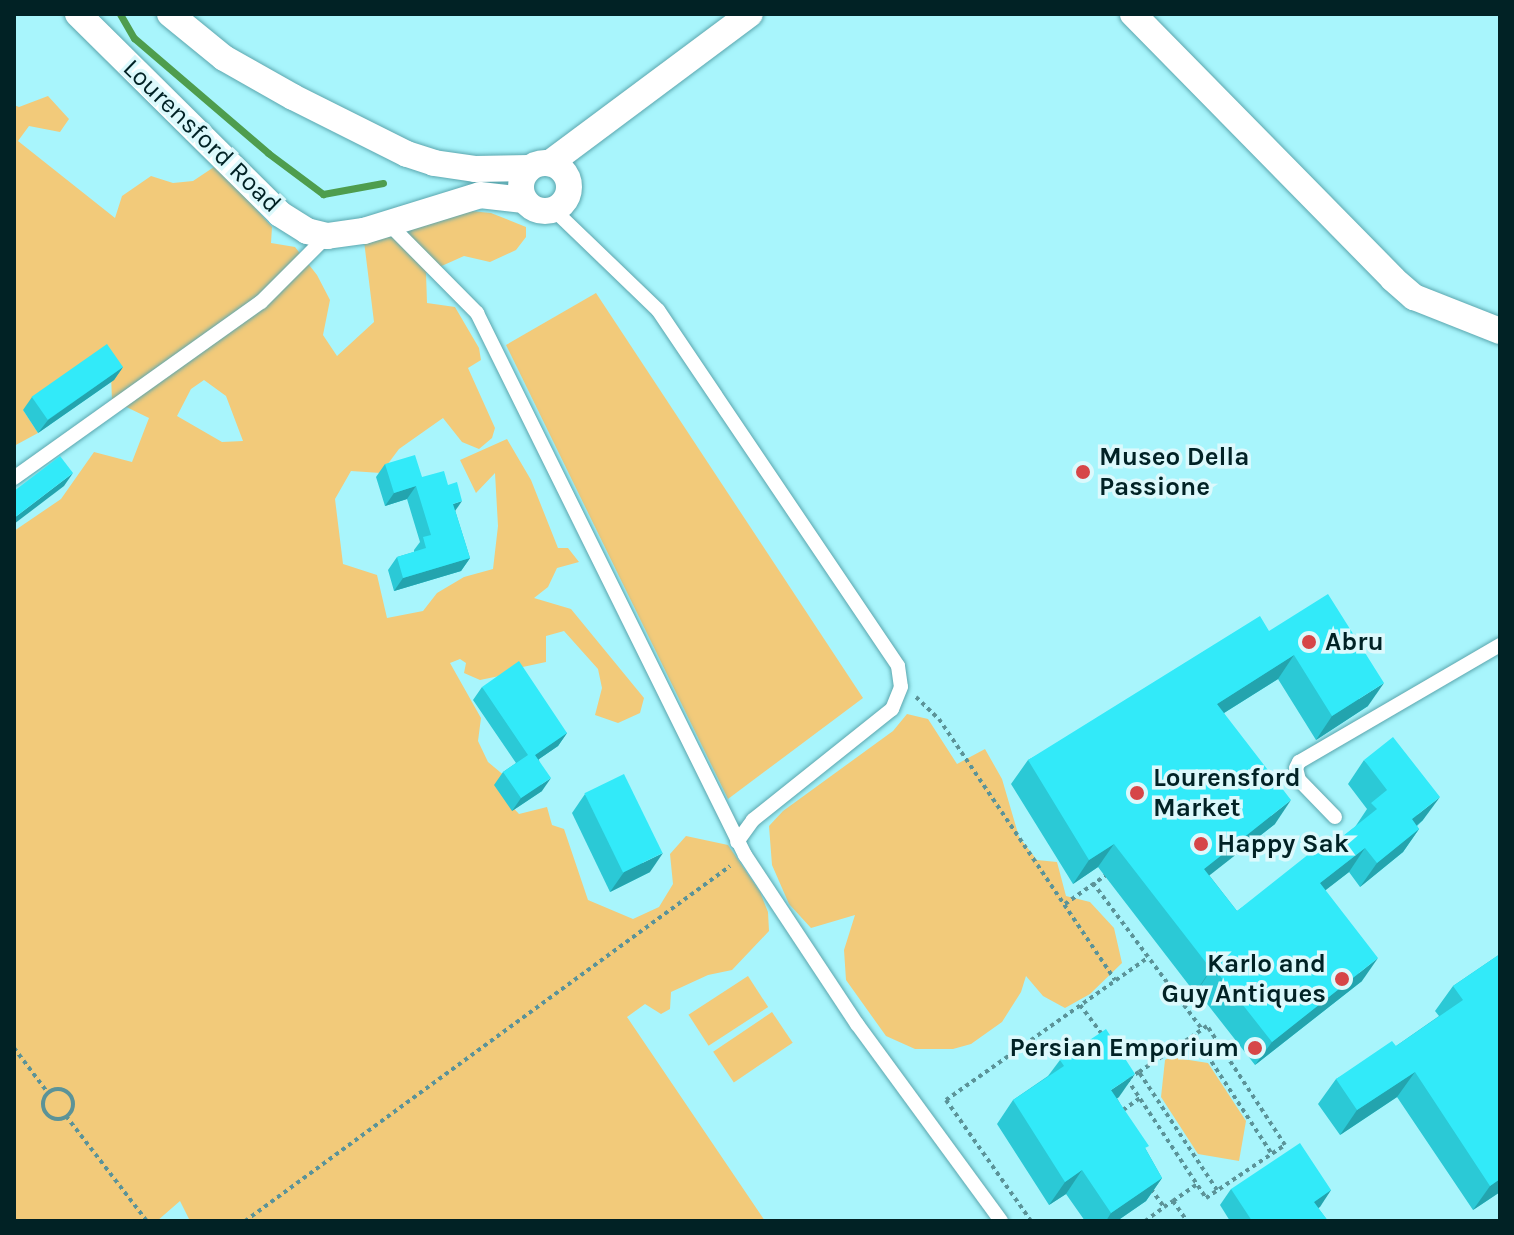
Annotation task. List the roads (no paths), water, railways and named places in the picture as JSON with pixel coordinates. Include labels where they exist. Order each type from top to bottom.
[{"type":"street","name":"Lourensford Road","points":[[78,14],[280,214],[307,231],[327,236]]},
{"type":"street","points":[[170,14],[224,58],[293,97],[407,154],[434,163],[475,169],[540,165],[559,167],[569,184],[568,195],[554,210],[532,209],[520,189],[540,165],[750,14]]},
{"type":"street","points":[[1133,14],[1393,279],[1414,297],[1500,331]]},
{"type":"street","points":[[327,236],[364,231],[480,195],[524,200]]},
{"type":"lane","points":[[554,210],[658,310],[892,656],[901,687],[898,699],[884,718],[753,820],[741,848]]},
{"type":"lane","points":[[388,223],[477,313],[741,848],[857,1024],[1001,1221]]},
{"type":"lane","points":[[14,478],[261,302],[327,236]]},
{"type":"lane","points":[[1335,817],[1299,780],[1296,768],[1299,762],[1500,645]]},
{"type":"waterway","points":[[120,14],[134,38],[268,153],[323,194],[383,183]]},
{"type":"place","name":"Museo Della Passione","points":[[1083,472]]},
{"type":"place","name":"Abru","points":[[1309,642]]},
{"type":"place","name":"Lourensford Market","points":[[1137,793]]},
{"type":"place","name":"Happy Sak","points":[[1201,844]]},
{"type":"place","name":"Karlo and Guy Antiques","points":[[1342,979]]},
{"type":"place","name":"Persian Emporium","points":[[1255,1048]]}]
